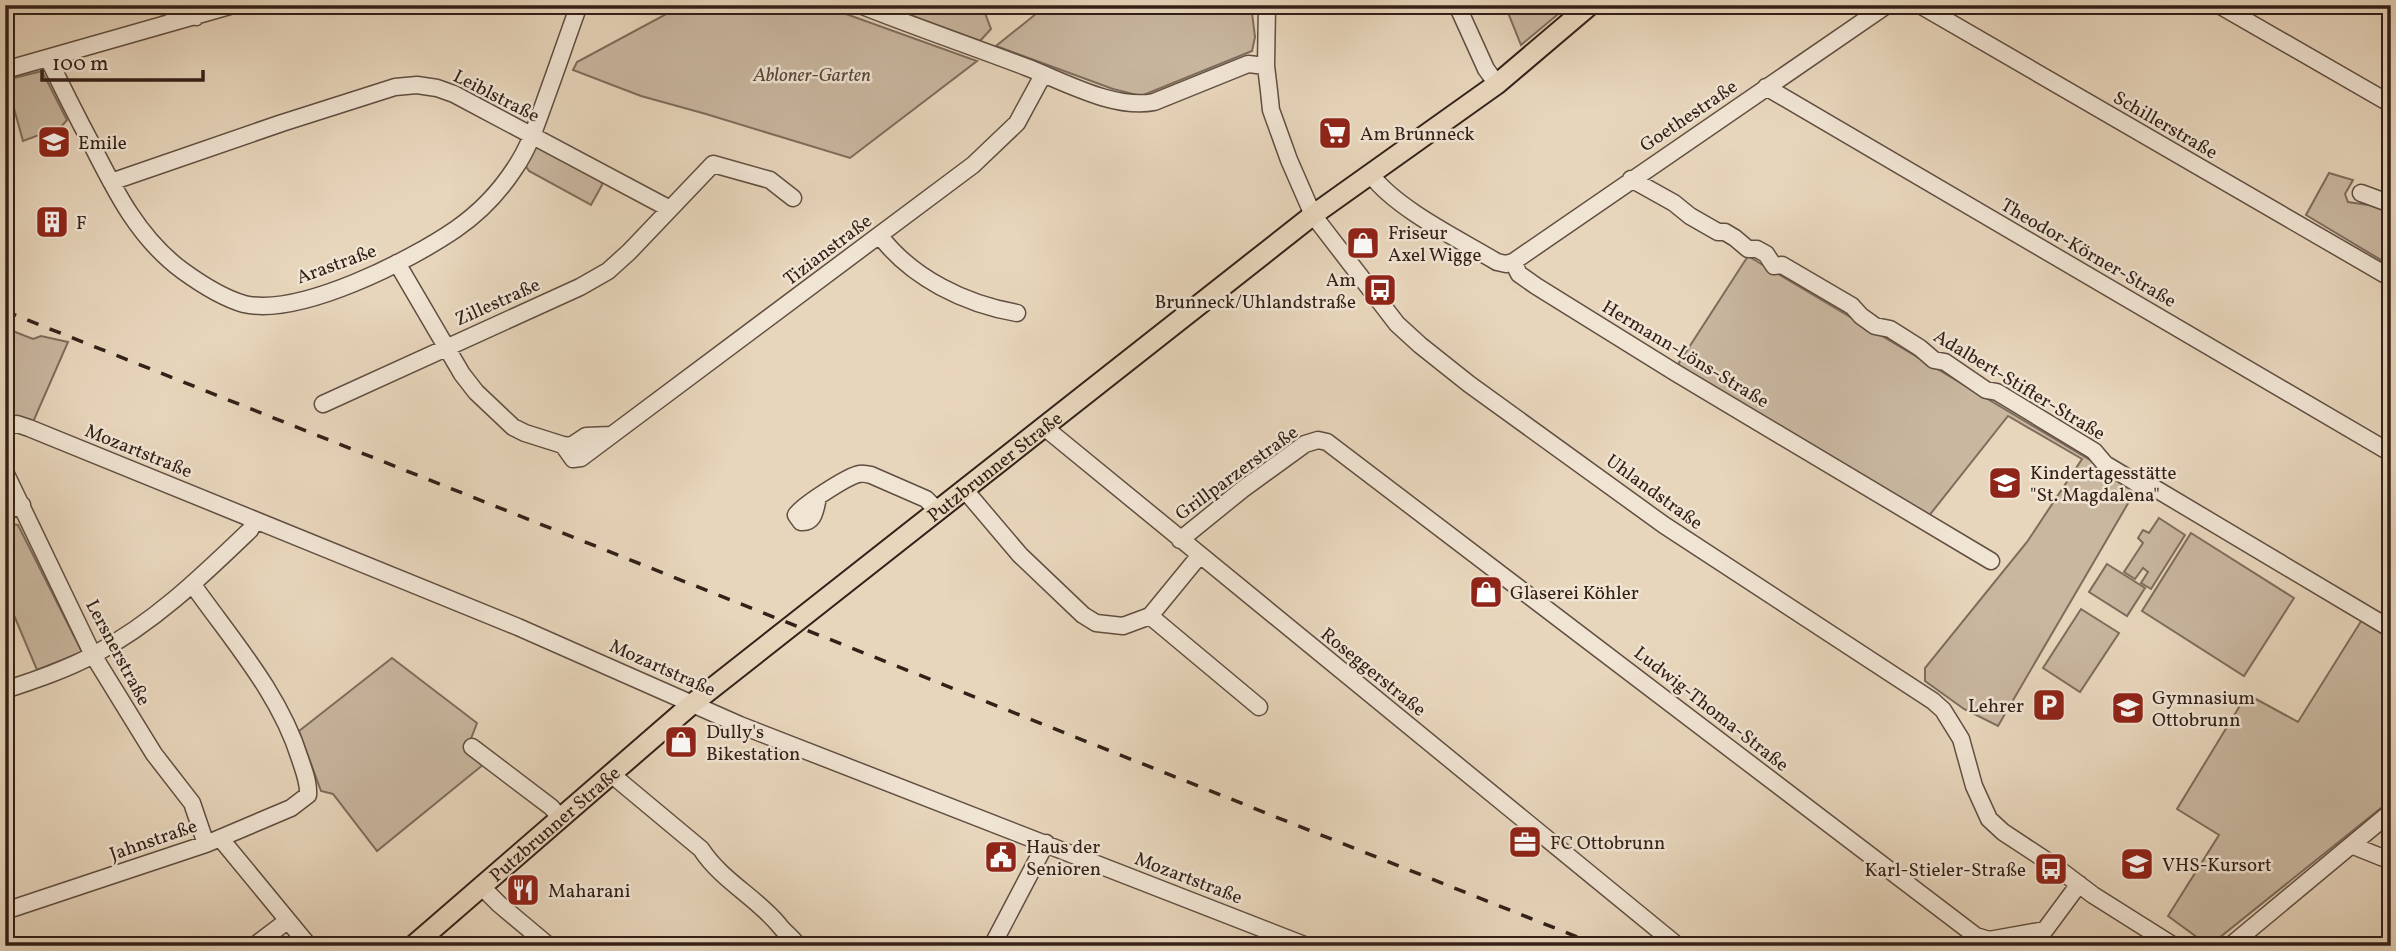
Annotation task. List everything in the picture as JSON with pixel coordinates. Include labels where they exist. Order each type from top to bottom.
[{"type":"main road","name":"Putzbrunner Straße","points":[[413,946],[692,704],[1313,215],[1497,84],[1590,5]]},
{"type":"street","points":[[5,70],[233,5]]},
{"type":"street","name":"Arastraße","points":[[48,58],[111,181],[138,226],[168,258],[184,272],[216,292],[246,304],[279,303],[316,296],[397,262],[431,245],[494,196],[516,167],[533,135],[579,5]]},
{"type":"street","points":[[860,5],[1063,84],[1127,103],[1154,102],[1248,64],[1266,66]]},
{"type":"street","name":"Uhlandstraße","points":[[1267,5],[1266,66],[1271,110],[1313,215],[1397,324],[1420,345],[1664,525],[1914,686],[1933,701],[1943,710],[1961,739],[1981,806],[1996,826],[2079,884]]},
{"type":"street","points":[[1457,5],[1486,69],[1497,84]]},
{"type":"street","name":"Goethestraße","points":[[1513,262],[1887,5]]},
{"type":"street","name":"Schillerstraße","points":[[1920,5],[2391,278]]},
{"type":"street","points":[[2219,5],[2391,104]]},
{"type":"street","points":[[156,28],[162,6],[196,17]]},
{"type":"street","name":"Tizianstraße","points":[[397,262],[445,347],[476,392],[513,427],[563,446],[573,459],[578,459],[880,236],[998,144],[1017,123],[1043,75]]},
{"type":"street","name":"Leiblstraße","points":[[111,181],[395,87],[417,85],[445,91],[670,209]]},
{"type":"street","name":"Theodor-Körner-Straße","points":[[1766,87],[2391,453]]},
{"type":"street","points":[[670,209],[713,164],[770,180],[793,198]]},
{"type":"street","name":"Hermann-Löns-Straße","points":[[1371,175],[1397,200],[1497,262],[1513,262],[1525,279],[1587,318],[1991,561]]},
{"type":"street","name":"Adalbert-Stifter-Straße","points":[[1631,179],[1718,232],[1725,232],[1748,249],[1757,249],[1766,254],[1774,266],[1782,265],[1852,306],[1875,326],[1890,329],[1934,360],[1945,362],[1986,390],[1997,392],[2094,451],[2105,464],[2138,484],[2151,486],[2391,629]]},
{"type":"street","points":[[2361,193],[2391,204]]},
{"type":"street","name":"Zillestraße","points":[[323,404],[580,287],[608,271],[670,209]]},
{"type":"street","points":[[880,236],[906,265],[933,283],[991,309],[1017,313]]},
{"type":"street","name":"Mozartstraße","points":[[5,427],[17,424],[29,428],[558,643],[692,704],[1302,945]]},
{"type":"street","name":"Roseggerstraße","points":[[1044,427],[1678,946]]},
{"type":"street","name":"Grillparzerstraße","points":[[1180,540],[1300,447],[1318,440]]},
{"type":"street","name":"Ludwig-Thoma-Straße","points":[[1318,440],[1336,446],[1976,936],[1990,943],[2045,930],[2079,884]]},
{"type":"street","name":"Lersnerstraße","points":[[5,472],[93,655],[154,754],[191,803],[213,841],[309,946]]},
{"type":"street","points":[[818,498],[861,473],[926,499],[937,510]]},
{"type":"street","points":[[964,489],[1020,555],[1083,615],[1096,622],[1112,626],[1130,624],[1150,616],[1200,555]]},
{"type":"street","points":[[5,511],[22,505]]},
{"type":"street","points":[[5,690],[93,655],[148,621],[194,585],[250,530],[255,520]]},
{"type":"street","name":"Jahnstraße","points":[[5,911],[213,841],[291,808],[308,796],[307,779],[282,712],[194,585]]},
{"type":"street","points":[[1150,616],[1259,707]]},
{"type":"street","points":[[472,747],[551,807],[560,817]]},
{"type":"street","points":[[611,774],[701,849],[710,862],[746,896],[762,905],[798,946]]},
{"type":"street","points":[[2230,946],[2391,812]]},
{"type":"street","points":[[992,946],[1046,843]]},
{"type":"street","points":[[2351,845],[2391,862]]},
{"type":"street","points":[[2079,884],[2174,946]]},
{"type":"street","points":[[481,886],[550,946]]},
{"type":"street","points":[[254,946],[287,921]]},
{"type":"green space","name":"Abloner-Garten","points":[[683,5],[821,5],[977,61],[850,158],[641,96],[573,70],[577,62]]},
{"type":"green space","points":[[883,5],[982,5],[991,29],[980,41]]},
{"type":"green space","points":[[1047,5],[1251,5],[1255,37],[1252,51],[1141,96],[1113,89],[996,46]]},
{"type":"green space","points":[[1505,5],[1569,5],[1521,45]]},
{"type":"green space","points":[[42,71],[67,120],[61,127],[23,141],[6,80]]},
{"type":"green space","points":[[539,146],[601,178],[602,185],[591,205],[529,171],[525,165],[534,148]]},
{"type":"green space","points":[[2329,173],[2353,180],[2345,194],[2348,202],[2391,208],[2391,266],[2306,215]]},
{"type":"green space","points":[[1748,256],[2137,488],[1998,726],[1964,709],[1925,681],[1925,668],[2027,542],[2082,459],[2008,416],[1928,517],[1675,369]]},
{"type":"green space","points":[[5,328],[33,339],[41,336],[68,342],[33,422],[5,421]]},
{"type":"green space","points":[[2159,518],[2185,535],[2151,589],[2141,583],[2148,572],[2143,568],[2135,579],[2124,572],[2143,543],[2138,538],[2143,530],[2149,533]]},
{"type":"green space","points":[[5,523],[18,525],[82,652],[37,670],[5,594]]},
{"type":"green space","points":[[2191,533],[2294,598],[2244,676],[2142,611]]},
{"type":"green space","points":[[2107,564],[2145,588],[2127,616],[2089,592]]},
{"type":"green space","points":[[2081,609],[2119,633],[2080,692],[2043,668]]},
{"type":"green space","points":[[2363,618],[2391,635],[2391,800],[2209,946],[2168,916],[2219,835],[2177,809],[2247,694],[2298,722]]},
{"type":"green space","points":[[392,658],[477,723],[467,749],[484,764],[377,851],[333,794],[321,791],[299,731]]},
{"type":"railway","points":[[5,311],[1600,946]]},
{"type":"place","name":"Am Brunneck","points":[[1335,133]]},
{"type":"place","name":"Emile","points":[[54,142]]},
{"type":"place","name":"F","points":[[52,222]]},
{"type":"place","name":"Friseur Axel Wigge","points":[[1363,243]]},
{"type":"place","name":"Am Brunneck/Uhlandstraße","points":[[1380,290]]},
{"type":"place","name":"Kindertagesstätte \"St. Magdalena\"","points":[[2005,483]]},
{"type":"place","name":"Glaserei Köhler","points":[[1486,592]]},
{"type":"place","name":"Lehrer","points":[[2049,705]]},
{"type":"place","name":"Gymnasium Ottobrunn","points":[[2128,708]]},
{"type":"place","name":"Dully's Bikestation","points":[[681,742]]},
{"type":"place","name":"FC Ottobrunn","points":[[1525,842]]},
{"type":"place","name":"Haus der Senioren","points":[[1001,857]]},
{"type":"place","name":"VHS-Kursort","points":[[2137,864]]},
{"type":"place","name":"Karl-Stieler-Straße","points":[[2051,869]]},
{"type":"place","name":"Maharani","points":[[523,890]]}]
